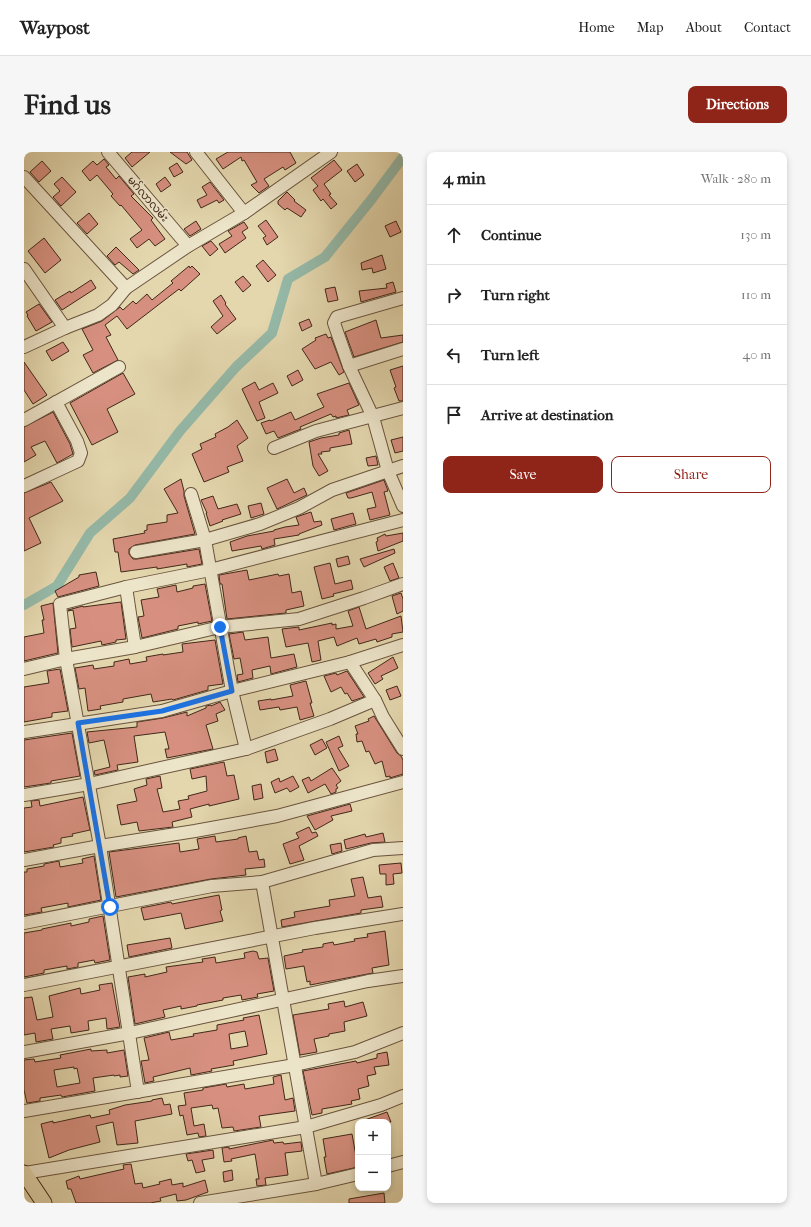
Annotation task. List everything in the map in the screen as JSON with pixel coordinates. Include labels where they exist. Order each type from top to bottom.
[{"type":"main road","points":[[24,1173],[44,1203]]},
{"type":"street","name":"မဂ်လာလမ်း","points":[[108,152],[188,246]]},
{"type":"street","points":[[196,152],[244,212]]},
{"type":"street","points":[[24,347],[98,315],[112,305],[126,288],[188,246],[244,212],[331,152]]},
{"type":"street","points":[[24,177],[126,288]]},
{"type":"street","points":[[24,269],[65,328]]},
{"type":"street","points":[[403,298],[338,317],[334,323],[348,366],[372,417],[388,471],[403,506]]},
{"type":"street","points":[[348,366],[403,349]]},
{"type":"street","points":[[24,420],[120,367]]},
{"type":"street","points":[[24,486],[78,460],[81,453],[77,441],[56,402]]},
{"type":"street","points":[[274,448],[316,431],[403,408]]},
{"type":"street","points":[[136,552],[205,540],[260,524],[299,508],[332,490],[403,466]]},
{"type":"street","points":[[191,494],[205,540],[232,691],[246,749]]},
{"type":"street","points":[[138,1092],[100,846],[66,659],[60,604],[126,586],[210,570],[403,520]]},
{"type":"street","points":[[24,669],[66,659],[136,647],[220,627],[298,619],[403,584]]},
{"type":"street","points":[[126,586],[136,647]]},
{"type":"street","points":[[24,732],[162,711],[232,691],[350,662],[403,645]]},
{"type":"street","points":[[350,662],[375,700],[383,717],[403,749]]},
{"type":"street","points":[[24,795],[89,784],[246,749],[330,719],[375,700]]},
{"type":"street","points":[[24,860],[278,816],[403,782]]},
{"type":"street","points":[[24,923],[212,886],[262,882],[373,850],[403,848]]},
{"type":"street","points":[[262,882],[316,1184]]},
{"type":"street","points":[[24,985],[272,937],[403,914]]},
{"type":"street","points":[[24,1052],[130,1033],[368,981],[403,976]]},
{"type":"street","points":[[24,1111],[295,1065],[355,1052],[403,1034]]},
{"type":"street","points":[[24,1173],[306,1127],[381,1105],[403,1096]]},
{"type":"street","points":[[200,1203],[316,1184],[355,1175]]},
{"type":"building","points":[[132,152],[150,152],[132,167],[125,158]]},
{"type":"building","points":[[170,152],[187,152],[192,160],[186,164]]},
{"type":"building","points":[[228,152],[290,152],[296,163],[285,170],[283,167],[264,179],[269,186],[259,193],[251,185],[257,182],[244,160],[242,161],[241,157],[223,169],[216,159]]},
{"type":"building","points":[[104,159],[109,165],[106,167],[116,179],[119,176],[134,194],[131,196],[153,218],[151,220],[165,239],[155,246],[149,239],[137,248],[130,239],[142,230],[121,205],[120,206],[111,196],[113,194],[97,175],[90,181],[82,171],[93,161],[97,165]]},
{"type":"building","points":[[334,160],[342,170],[324,184],[331,194],[329,195],[337,204],[331,209],[323,199],[321,201],[313,190],[318,186],[311,178]]},
{"type":"building","points":[[42,161],[51,171],[39,182],[30,172]]},
{"type":"building","points":[[177,163],[183,172],[174,177],[169,168]]},
{"type":"building","points":[[357,164],[364,175],[355,182],[347,171]]},
{"type":"building","points":[[62,177],[76,192],[61,206],[53,197],[60,191],[54,184]]},
{"type":"building","points":[[165,177],[171,185],[161,192],[156,184]]},
{"type":"building","points":[[210,182],[224,200],[219,203],[217,200],[201,208],[197,200],[207,195],[202,187]]},
{"type":"building","points":[[287,192],[295,200],[294,201],[306,210],[301,217],[287,208],[285,210],[278,204],[278,201]]},
{"type":"building","points":[[89,213],[98,224],[87,234],[77,223]]},
{"type":"building","points":[[266,220],[278,237],[267,245],[263,238],[266,236],[258,226]]},
{"type":"building","points":[[196,221],[201,229],[190,236],[184,229]]},
{"type":"building","points":[[396,221],[401,232],[390,237],[385,226]]},
{"type":"building","points":[[244,222],[248,228],[242,232],[246,238],[225,253],[219,244],[232,236],[228,231]]},
{"type":"building","points":[[44,238],[61,260],[45,273],[28,251]]},
{"type":"building","points":[[211,241],[218,249],[210,256],[202,246]]},
{"type":"building","points":[[116,247],[139,270],[133,274],[119,262],[115,265],[107,256]]},
{"type":"building","points":[[382,255],[386,269],[373,273],[372,268],[362,270],[361,263]]},
{"type":"building","points":[[263,260],[276,275],[268,282],[256,266]]},
{"type":"building","points":[[189,266],[190,268],[192,266],[200,274],[181,291],[179,289],[127,329],[117,316],[105,325],[111,335],[106,337],[118,360],[93,373],[83,355],[93,350],[82,329],[102,321],[120,307],[123,310],[133,301],[136,304],[147,294],[152,300],[173,283],[171,281]]},
{"type":"building","points":[[243,276],[251,285],[243,292],[235,282]]},
{"type":"building","points":[[91,280],[96,288],[62,310],[55,300],[70,291],[71,293]]},
{"type":"building","points":[[393,282],[396,292],[361,302],[359,291],[387,288],[386,284]]},
{"type":"building","points":[[335,287],[338,300],[328,302],[325,289]]},
{"type":"building","points":[[221,295],[226,303],[225,304],[236,319],[217,334],[211,327],[223,316],[213,301]]},
{"type":"building","points":[[39,304],[52,322],[36,331],[26,312]]},
{"type":"building","points":[[309,319],[312,326],[302,331],[299,323]]},
{"type":"building","points":[[376,320],[381,338],[403,335],[403,342],[354,357],[345,332]]},
{"type":"building","points":[[326,334],[328,338],[331,337],[344,372],[339,375],[331,362],[315,369],[302,349],[316,340],[315,338]]},
{"type":"building","points":[[63,342],[69,351],[52,361],[46,351]]},
{"type":"building","points":[[24,362],[47,395],[33,404],[24,390]]},
{"type":"building","points":[[403,366],[403,401],[399,401],[390,370]]},
{"type":"building","points":[[298,370],[303,380],[292,386],[287,376]]},
{"type":"building","points":[[123,373],[135,394],[107,409],[118,432],[92,445],[70,403]]},
{"type":"building","points":[[255,382],[259,390],[273,383],[278,393],[259,402],[265,418],[257,421],[242,389]]},
{"type":"building","points":[[349,383],[359,405],[347,410],[349,415],[336,418],[336,416],[333,417],[331,414],[300,427],[301,429],[278,438],[274,431],[266,434],[261,423],[271,421],[291,412],[295,420],[324,407],[317,394]]},
{"type":"building","points":[[53,412],[70,444],[73,454],[57,463],[45,441],[31,447],[36,455],[24,462],[24,427]]},
{"type":"building","points":[[237,420],[248,438],[237,446],[243,461],[227,467],[229,472],[204,482],[192,454],[202,449],[200,444],[216,437],[215,434]]},
{"type":"building","points":[[349,430],[352,444],[330,448],[330,451],[321,452],[322,454],[318,454],[328,471],[319,476],[313,466],[309,442],[339,435],[339,433]]},
{"type":"building","points":[[403,437],[403,451],[395,453],[391,440]]},
{"type":"building","points":[[376,456],[378,465],[368,466],[366,458]]},
{"type":"building","points":[[181,479],[184,496],[195,534],[135,545],[129,549],[129,554],[133,559],[137,559],[199,549],[202,564],[187,567],[187,564],[157,569],[157,567],[121,572],[118,552],[115,552],[113,539],[145,533],[144,531],[147,530],[147,525],[167,522],[167,515],[178,513],[164,489]]},
{"type":"building","points":[[287,479],[294,493],[304,488],[307,495],[277,509],[267,488]]},
{"type":"building","points":[[384,480],[388,491],[384,492],[390,515],[370,520],[367,509],[376,507],[372,492],[351,498],[348,498],[346,493]]},
{"type":"building","points":[[51,482],[63,501],[29,518],[41,543],[24,551],[24,493]]},
{"type":"building","points":[[213,496],[218,509],[237,504],[241,514],[222,520],[223,521],[210,526],[207,513],[201,500]]},
{"type":"building","points":[[261,503],[264,514],[251,518],[248,506]]},
{"type":"building","points":[[311,512],[314,522],[321,521],[322,525],[299,535],[274,539],[275,545],[262,549],[261,546],[232,551],[230,542],[247,536],[299,525],[296,517]]},
{"type":"building","points":[[353,513],[356,524],[334,530],[331,519]]},
{"type":"building","points":[[403,533],[403,541],[378,551],[376,542],[378,541],[377,538],[385,534],[386,536]]},
{"type":"building","points":[[394,549],[395,553],[364,567],[360,559]]},
{"type":"building","points":[[348,556],[350,564],[338,567],[336,559]]},
{"type":"building","points":[[330,563],[335,584],[351,580],[353,589],[333,594],[334,596],[322,599],[314,567]]},
{"type":"building","points":[[393,563],[399,578],[390,581],[384,567]]},
{"type":"building","points":[[247,570],[249,580],[278,574],[279,576],[289,574],[292,593],[301,591],[304,606],[286,610],[286,613],[227,619],[222,584],[220,584],[219,575]]},
{"type":"building","points":[[96,572],[99,586],[58,597],[55,591],[79,577],[79,575]]},
{"type":"building","points":[[205,584],[212,621],[178,626],[178,629],[142,638],[138,617],[144,616],[141,600],[159,597],[157,589],[176,585],[177,592],[193,588],[193,586]]},
{"type":"building","points":[[401,593],[403,599],[403,611],[397,614],[392,596]]},
{"type":"building","points":[[121,602],[126,639],[116,640],[116,642],[102,645],[101,641],[72,647],[70,629],[76,628],[73,610],[68,610],[83,606]]},
{"type":"building","points":[[53,603],[58,653],[24,661],[24,637],[44,633],[42,620],[44,620],[41,606]]},
{"type":"building","points":[[359,607],[366,629],[401,616],[403,632],[392,634],[392,637],[377,642],[376,639],[359,644],[357,638],[337,646],[334,637],[318,641],[321,660],[312,662],[308,643],[286,647],[282,629],[299,627],[299,630],[332,623],[332,625],[336,624],[336,629],[353,626],[348,611]]},
{"type":"building","points":[[243,632],[245,640],[268,637],[271,658],[294,654],[297,667],[271,674],[270,666],[252,670],[253,678],[238,682],[237,675],[243,674],[240,658],[234,659],[229,634]]},
{"type":"building","points":[[215,640],[223,684],[208,686],[208,690],[173,700],[153,702],[151,694],[123,699],[123,702],[100,706],[101,709],[88,711],[85,688],[79,689],[75,668],[93,665],[94,669],[114,666],[114,662],[129,659],[130,664],[147,661],[146,657],[183,652],[182,644]]},
{"type":"building","points":[[393,657],[398,668],[381,676],[383,679],[375,684],[368,673]]},
{"type":"building","points":[[60,669],[68,711],[52,713],[52,717],[24,722],[24,687],[49,683],[47,671]]},
{"type":"building","points":[[347,671],[364,697],[352,701],[341,687],[331,692],[324,676],[336,673],[337,675]]},
{"type":"building","points":[[306,681],[314,716],[300,720],[297,707],[280,710],[279,707],[260,710],[258,701],[293,696],[290,685]]},
{"type":"building","points":[[397,686],[401,696],[390,700],[386,690]]},
{"type":"building","points":[[220,702],[225,710],[216,714],[218,721],[206,725],[213,749],[167,758],[165,749],[169,749],[165,732],[134,736],[138,762],[117,765],[118,770],[95,775],[94,771],[110,767],[104,740],[89,743],[87,732],[137,727],[137,722],[187,712],[187,716],[206,708],[206,706],[211,706]]},
{"type":"building","points":[[374,716],[403,760],[403,774],[390,778],[390,776],[386,777],[382,761],[375,764],[369,751],[366,752],[362,741],[357,742],[356,734],[358,734],[355,726],[369,721],[368,719]]},
{"type":"building","points":[[72,733],[80,776],[51,781],[51,783],[24,787],[24,740]]},
{"type":"building","points":[[339,736],[343,746],[338,748],[349,766],[339,771],[326,742]]},
{"type":"building","points":[[322,739],[327,748],[315,755],[310,745]]},
{"type":"building","points":[[275,749],[278,760],[267,763],[265,752]]},
{"type":"building","points":[[224,762],[227,776],[234,775],[239,799],[190,809],[192,817],[172,822],[173,827],[139,831],[137,822],[121,825],[117,805],[137,801],[134,789],[147,785],[146,779],[160,776],[162,788],[157,789],[163,812],[180,809],[178,801],[189,799],[188,796],[207,791],[206,776],[192,779],[190,769]]},
{"type":"building","points":[[332,768],[341,781],[336,785],[338,788],[336,789],[336,792],[331,794],[325,784],[308,793],[302,780],[309,777],[311,781]]},
{"type":"building","points":[[293,776],[299,787],[290,792],[287,788],[275,793],[271,782],[279,778],[280,782]]},
{"type":"building","points":[[261,784],[263,798],[254,800],[252,786]]},
{"type":"building","points":[[83,797],[90,830],[72,834],[73,836],[61,838],[61,843],[53,845],[54,847],[24,852],[24,808],[32,807],[31,801],[39,800],[40,806]]},
{"type":"building","points":[[350,804],[352,811],[331,816],[333,820],[315,830],[307,816]]},
{"type":"building","points":[[309,827],[312,833],[316,832],[318,836],[299,846],[304,860],[290,864],[283,844],[299,838],[296,833]]},
{"type":"building","points":[[383,833],[385,842],[371,843],[346,849],[344,840],[365,834],[366,837]]},
{"type":"building","points":[[215,836],[216,842],[238,839],[246,836],[249,852],[257,851],[259,860],[264,859],[265,867],[245,869],[246,875],[211,879],[116,897],[109,852],[179,843],[180,852],[199,849],[197,839]]},
{"type":"building","points":[[341,843],[342,851],[332,854],[330,845]]},
{"type":"building","points":[[94,856],[101,900],[68,907],[68,903],[41,908],[42,912],[24,915],[24,872],[27,872],[27,869],[44,866],[44,864],[59,861],[60,867],[83,863],[82,859]]},
{"type":"building","points":[[401,863],[402,873],[393,874],[394,884],[386,885],[386,874],[380,874],[379,865]]},
{"type":"building","points":[[363,877],[368,898],[381,896],[383,907],[361,910],[361,913],[282,927],[281,920],[295,917],[294,912],[330,906],[329,900],[355,896],[351,879]]},
{"type":"building","points":[[219,895],[222,910],[220,911],[223,921],[185,929],[181,913],[144,920],[141,908],[171,902],[172,904]]},
{"type":"building","points":[[103,916],[110,960],[95,963],[94,960],[78,963],[78,967],[67,969],[67,966],[44,970],[44,973],[24,977],[24,933],[71,923],[71,926],[89,922],[89,919]]},
{"type":"building","points":[[385,931],[389,965],[372,968],[373,973],[310,985],[310,981],[307,982],[304,966],[286,969],[284,956],[303,952],[302,950],[323,947],[323,944],[333,942],[334,945],[355,941],[354,939],[368,937],[367,934]]},
{"type":"building","points":[[170,938],[172,948],[129,957],[127,945]]},
{"type":"building","points":[[253,951],[257,952],[259,959],[268,958],[274,991],[257,994],[258,997],[242,1000],[241,995],[223,998],[223,1000],[197,1006],[181,1009],[181,1006],[163,1010],[165,1017],[135,1024],[128,977],[145,974],[145,977],[167,972],[166,967],[203,962],[202,959],[215,957],[216,963],[245,958],[244,953]]},
{"type":"building","points":[[112,983],[120,1027],[107,1029],[106,1018],[88,1021],[89,1030],[71,1033],[70,1026],[51,1029],[53,1039],[36,1042],[35,1033],[24,1035],[24,998],[32,997],[37,1020],[53,1017],[49,996],[80,988],[81,994],[100,990],[99,985]]},
{"type":"building","points":[[344,1001],[345,1007],[363,1002],[367,1016],[344,1022],[345,1031],[314,1039],[317,1052],[300,1055],[293,1015],[329,1009],[328,1004]]},
{"type":"building","points":[[259,1015],[267,1054],[233,1061],[234,1065],[211,1069],[212,1071],[191,1075],[190,1068],[153,1077],[154,1081],[145,1083],[141,1061],[149,1060],[144,1038],[169,1032],[171,1040],[194,1036],[193,1034],[217,1030],[217,1025],[244,1020],[243,1018]],"holes":[[[245,1031],[248,1046],[231,1049],[229,1034]]]},
{"type":"building","points":[[91,1049],[91,1051],[107,1050],[107,1053],[124,1050],[128,1076],[120,1077],[120,1075],[114,1075],[93,1078],[95,1091],[62,1097],[61,1095],[40,1098],[40,1101],[27,1103],[24,1090],[24,1060],[34,1059],[35,1062],[61,1058],[60,1055]],"holes":[[[74,1067],[74,1069],[77,1068],[80,1083],[57,1087],[54,1070]]]},
{"type":"building","points":[[387,1052],[389,1065],[374,1067],[376,1074],[367,1076],[369,1086],[358,1089],[360,1099],[351,1101],[352,1104],[322,1109],[322,1113],[312,1115],[303,1071],[356,1061],[357,1063],[377,1058],[377,1054]]},
{"type":"building","points":[[281,1075],[285,1100],[293,1098],[295,1111],[259,1116],[261,1127],[234,1131],[233,1127],[222,1128],[218,1108],[213,1109],[212,1105],[191,1108],[194,1126],[204,1124],[206,1136],[199,1137],[198,1133],[187,1135],[183,1115],[180,1116],[178,1106],[186,1105],[184,1093],[226,1084],[227,1087],[244,1084],[245,1089],[274,1084],[273,1077]]},
{"type":"building","points":[[162,1098],[164,1105],[170,1104],[172,1114],[135,1121],[138,1143],[117,1145],[113,1122],[96,1126],[100,1142],[69,1150],[49,1158],[41,1124],[90,1115],[91,1118],[110,1114],[109,1110],[125,1105]]},
{"type":"building","points":[[387,1112],[390,1119],[368,1119]]},
{"type":"building","points":[[352,1134],[355,1150],[355,1168],[327,1174],[323,1139]]},
{"type":"building","points":[[273,1140],[274,1143],[283,1142],[284,1144],[301,1142],[302,1151],[285,1153],[288,1175],[265,1178],[266,1185],[257,1186],[256,1179],[259,1179],[255,1154],[224,1162],[222,1148],[229,1147],[229,1149]]},
{"type":"building","points":[[213,1150],[214,1158],[202,1160],[205,1171],[196,1173],[192,1160],[188,1161],[186,1154]]},
{"type":"building","points":[[131,1164],[135,1184],[142,1183],[143,1188],[160,1184],[159,1182],[171,1179],[172,1185],[183,1183],[183,1187],[205,1180],[208,1192],[186,1200],[177,1201],[176,1194],[160,1198],[161,1201],[150,1203],[76,1203],[71,1189],[68,1189],[66,1181],[79,1176],[80,1179],[124,1169],[123,1165]]},
{"type":"building","points":[[232,1170],[233,1180],[224,1182],[223,1172]]},
{"type":"building","points":[[384,1193],[385,1203],[349,1203],[349,1199]]},
{"type":"waterway","points":[[24,605],[57,586],[90,533],[130,498],[180,431],[236,367],[272,333],[288,279],[325,257],[371,200],[403,157]]},
{"type":"route","points":[[110,907],[78,723],[162,711],[232,691],[220,627]]}]
